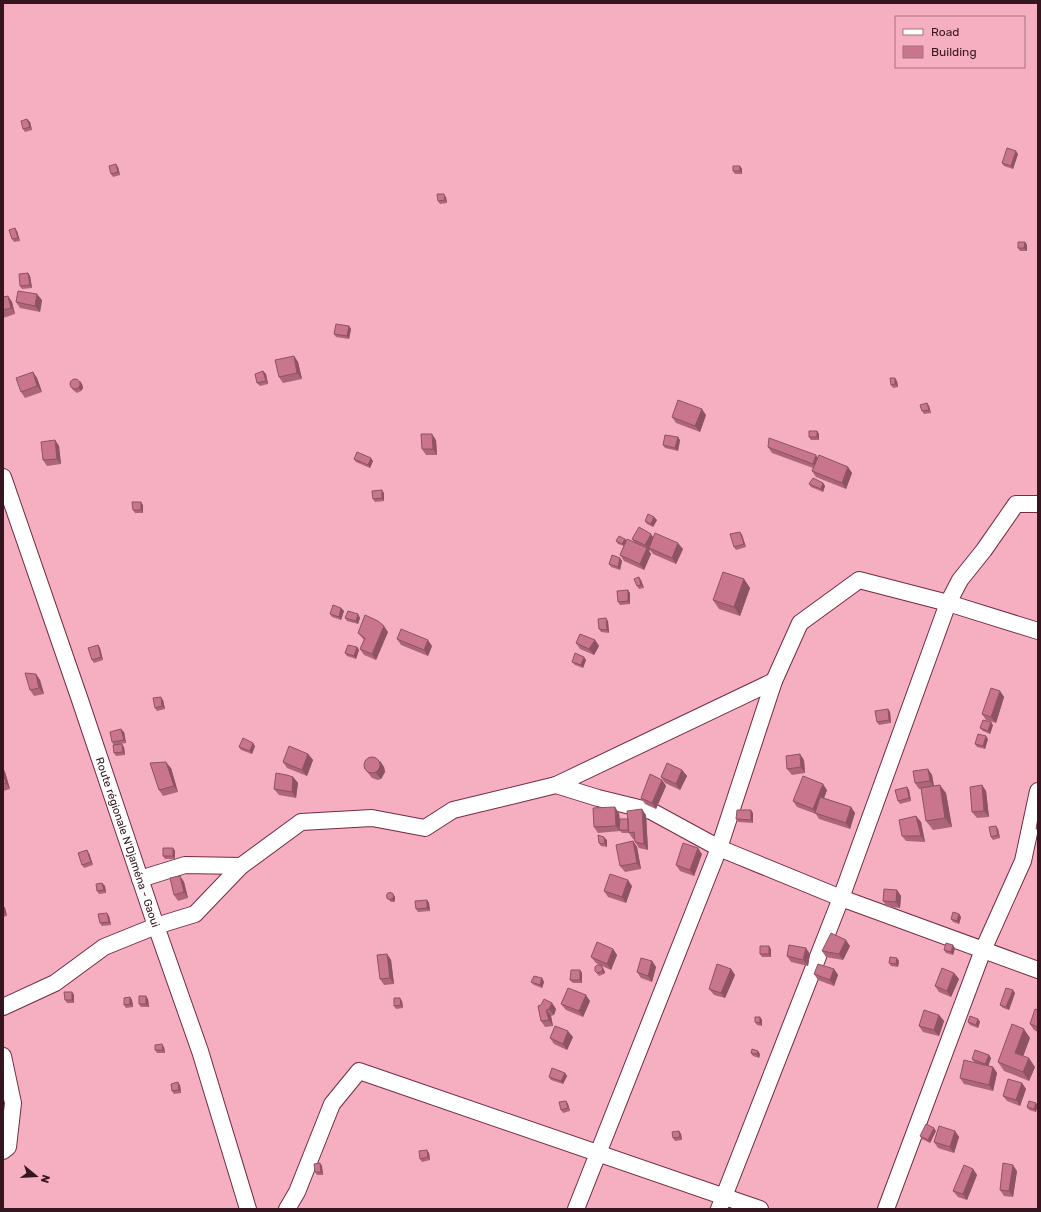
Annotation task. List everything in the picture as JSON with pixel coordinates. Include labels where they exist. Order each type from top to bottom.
[{"type":"street","name":"Route régionale N'Djaména - Gaoui","points":[[3,477],[6,495],[80,700],[200,1051],[248,1209]]},
{"type":"street","points":[[721,1203],[841,898],[948,603],[960,580],[984,550],[1016,504],[1038,504]]},
{"type":"street","points":[[576,1209],[718,848],[774,681],[800,623],[859,580],[948,603],[1038,631]]},
{"type":"street","points":[[3,1007],[55,983],[104,947],[156,926],[195,914],[241,866],[301,822],[372,818],[425,828],[453,810],[556,785],[774,681]]},
{"type":"street","points":[[556,785],[598,798],[651,811],[718,848],[841,898],[1038,970]]},
{"type":"street","points":[[886,1209],[983,950],[1023,861],[1038,792]]},
{"type":"street","points":[[140,879],[185,865],[241,866]]},
{"type":"street","points":[[3,1056],[13,1103],[8,1147],[3,1151]]},
{"type":"street","points":[[287,1209],[297,1192],[332,1104],[359,1070],[597,1153],[721,1203],[760,1209]]},
{"type":"building","points":[[27,119],[30,127],[23,129],[21,121]]},
{"type":"building","points":[[1007,148],[1016,151],[1011,166],[1002,163]]},
{"type":"building","points":[[116,164],[118,172],[111,174],[109,166]]},
{"type":"building","points":[[733,166],[740,166],[740,171],[733,171]]},
{"type":"building","points":[[437,194],[444,194],[445,200],[438,201]]},
{"type":"building","points":[[15,228],[18,238],[12,239],[9,230]]},
{"type":"building","points":[[1018,242],[1025,242],[1024,248],[1018,248]]},
{"type":"building","points":[[28,273],[30,285],[20,286],[19,274]]},
{"type":"building","points":[[18,291],[37,294],[35,306],[16,302]]},
{"type":"building","points":[[8,296],[11,308],[3,310],[3,297]]},
{"type":"building","points":[[336,324],[349,326],[347,336],[334,334]]},
{"type":"building","points":[[294,356],[297,373],[279,377],[275,360]]},
{"type":"building","points":[[263,371],[266,381],[257,383],[255,374]]},
{"type":"building","points":[[33,372],[37,386],[21,392],[16,378]]},
{"type":"building","points":[[890,378],[895,378],[895,384],[891,385]]},
{"type":"building","points":[[73,379],[77,379],[79,380],[79,388],[73,389],[70,386],[70,382]]},
{"type":"building","points":[[678,400],[702,409],[695,426],[672,417]]},
{"type":"building","points":[[927,403],[929,410],[922,411],[920,405]]},
{"type":"building","points":[[809,431],[817,431],[817,437],[809,437]]},
{"type":"building","points":[[421,434],[432,434],[433,449],[422,449]]},
{"type":"building","points":[[665,435],[678,437],[675,448],[663,445]]},
{"type":"building","points":[[769,438],[816,455],[813,464],[768,447]]},
{"type":"building","points":[[55,440],[57,459],[43,460],[41,442]]},
{"type":"building","points":[[357,452],[371,458],[368,465],[354,459]]},
{"type":"building","points":[[819,455],[848,467],[842,483],[812,471]]},
{"type":"building","points":[[813,478],[823,483],[821,489],[809,484]]},
{"type":"building","points":[[382,490],[382,498],[373,499],[372,491]]},
{"type":"building","points":[[132,502],[141,502],[141,510],[133,510]]},
{"type":"building","points":[[648,514],[654,517],[651,524],[645,521]]},
{"type":"building","points":[[639,527],[651,534],[645,545],[632,539]]},
{"type":"building","points":[[740,532],[744,544],[734,547],[730,534]]},
{"type":"building","points":[[655,533],[678,543],[672,558],[649,548]]},
{"type":"building","points":[[619,536],[625,539],[622,544],[616,541]]},
{"type":"building","points":[[627,539],[647,548],[640,564],[620,555]]},
{"type":"building","points":[[612,555],[620,558],[618,567],[609,564]]},
{"type":"building","points":[[723,572],[744,579],[734,607],[713,600]]},
{"type":"building","points":[[639,577],[641,585],[637,586],[634,579]]},
{"type":"building","points":[[628,590],[628,601],[618,602],[617,591]]},
{"type":"building","points":[[333,605],[341,608],[339,617],[330,614]]},
{"type":"building","points":[[348,611],[358,614],[356,621],[345,618]]},
{"type":"building","points":[[365,615],[378,621],[384,626],[372,654],[360,649],[365,638],[358,633]]},
{"type":"building","points":[[606,618],[607,630],[599,629],[598,619]]},
{"type":"building","points":[[401,629],[428,640],[424,650],[397,639]]},
{"type":"building","points":[[580,634],[595,640],[589,649],[576,643]]},
{"type":"building","points":[[98,645],[101,657],[92,660],[88,648]]},
{"type":"building","points":[[348,645],[357,647],[354,656],[345,653]]},
{"type":"building","points":[[575,653],[584,657],[581,665],[572,662]]},
{"type":"building","points":[[25,673],[36,674],[39,688],[30,690]]},
{"type":"building","points":[[991,688],[1000,691],[991,717],[982,714]]},
{"type":"building","points":[[161,697],[162,706],[155,708],[153,698]]},
{"type":"building","points":[[888,709],[889,720],[877,722],[875,711]]},
{"type":"building","points":[[983,720],[991,722],[988,731],[980,728]]},
{"type":"building","points":[[121,729],[124,740],[112,742],[110,732]]},
{"type":"building","points":[[978,734],[986,736],[983,746],[975,744]]},
{"type":"building","points":[[243,738],[253,743],[250,751],[239,747]]},
{"type":"building","points":[[122,744],[123,752],[114,753],[113,745]]},
{"type":"building","points":[[289,746],[308,754],[302,770],[283,762]]},
{"type":"building","points":[[800,754],[801,767],[787,769],[786,756]]},
{"type":"building","points":[[369,757],[375,757],[380,762],[378,771],[375,773],[369,773],[364,768],[364,762]]},
{"type":"building","points":[[166,762],[174,786],[159,790],[150,763]]},
{"type":"building","points":[[667,763],[682,770],[676,784],[661,777]]},
{"type":"building","points":[[928,769],[930,781],[915,783],[913,771]]},
{"type":"building","points":[[3,772],[6,783],[3,784]]},
{"type":"building","points":[[276,773],[293,777],[292,792],[274,789]]},
{"type":"building","points":[[650,774],[662,780],[652,803],[641,798]]},
{"type":"building","points":[[803,776],[823,784],[813,809],[793,801]]},
{"type":"building","points":[[940,785],[945,818],[926,821],[921,788]]},
{"type":"building","points":[[982,785],[984,811],[972,812],[970,787]]},
{"type":"building","points":[[907,787],[909,798],[898,801],[895,790]]},
{"type":"building","points":[[820,797],[851,807],[846,823],[815,813]]},
{"type":"building","points":[[615,807],[616,826],[594,827],[593,808]]},
{"type":"building","points":[[642,809],[644,844],[635,842],[634,832],[629,833],[627,811]]},
{"type":"building","points":[[737,810],[751,810],[751,820],[736,819]]},
{"type":"building","points":[[916,816],[921,836],[902,836],[899,820]]},
{"type":"building","points":[[1038,818],[1038,829],[1036,829]]},
{"type":"building","points":[[620,819],[628,819],[628,830],[619,830]]},
{"type":"building","points":[[996,826],[998,835],[991,837],[989,827]]},
{"type":"building","points":[[598,835],[604,837],[605,844],[599,843]]},
{"type":"building","points":[[633,841],[637,863],[620,866],[616,845]]},
{"type":"building","points":[[683,843],[698,848],[690,870],[676,865]]},
{"type":"building","points":[[163,848],[173,848],[173,856],[163,856]]},
{"type":"building","points":[[87,850],[91,862],[82,865],[78,853]]},
{"type":"building","points":[[610,874],[628,880],[622,897],[604,891]]},
{"type":"building","points":[[180,876],[184,892],[174,895],[170,878]]},
{"type":"building","points":[[102,883],[104,890],[97,891],[96,884]]},
{"type":"building","points":[[884,889],[897,890],[896,902],[883,901]]},
{"type":"building","points":[[390,893],[393,896],[390,899],[387,896]]},
{"type":"building","points":[[427,900],[427,908],[416,909],[415,901]]},
{"type":"building","points":[[953,912],[959,914],[957,921],[951,919]]},
{"type":"building","points":[[107,913],[109,922],[100,923],[98,914]]},
{"type":"building","points":[[831,933],[846,940],[839,954],[822,951]]},
{"type":"building","points":[[597,942],[613,949],[607,964],[591,957]]},
{"type":"building","points":[[946,943],[953,945],[951,952],[944,950]]},
{"type":"building","points":[[789,945],[806,948],[803,960],[787,956]]},
{"type":"building","points":[[760,946],[769,946],[769,954],[760,954]]},
{"type":"building","points":[[387,954],[390,978],[380,979],[377,955]]},
{"type":"building","points":[[890,957],[897,958],[896,964],[889,963]]},
{"type":"building","points":[[641,958],[652,961],[648,976],[637,972]]},
{"type":"building","points":[[717,964],[731,969],[721,993],[709,989]]},
{"type":"building","points":[[818,964],[834,969],[830,980],[814,974]]},
{"type":"building","points":[[597,965],[601,965],[603,969],[597,973],[595,971],[595,967]]},
{"type":"building","points":[[942,968],[954,973],[947,991],[935,986]]},
{"type":"building","points":[[571,970],[580,970],[580,980],[570,980]]},
{"type":"building","points":[[534,976],[542,978],[540,985],[531,982]]},
{"type":"building","points":[[568,988],[586,995],[579,1011],[561,1004]]},
{"type":"building","points":[[1006,988],[1013,990],[1006,1007],[1000,1005]]},
{"type":"building","points":[[64,992],[72,992],[72,1000],[65,1000]]},
{"type":"building","points":[[139,996],[146,996],[146,1004],[139,1004]]},
{"type":"building","points":[[130,997],[130,1004],[124,1005],[124,998]]},
{"type":"building","points":[[394,998],[400,998],[401,1005],[394,1006]]},
{"type":"building","points":[[544,999],[552,1003],[549,1009],[546,1010],[549,1020],[541,1021],[538,1006],[541,1005]]},
{"type":"building","points":[[1035,1009],[1038,1010],[1038,1027],[1030,1024]]},
{"type":"building","points":[[924,1010],[939,1015],[934,1030],[919,1026]]},
{"type":"building","points":[[970,1016],[978,1019],[976,1025],[968,1022]]},
{"type":"building","points":[[755,1017],[760,1017],[760,1023],[755,1022]]},
{"type":"building","points":[[1012,1024],[1024,1029],[1015,1053],[1029,1058],[1023,1072],[998,1062]]},
{"type":"building","points":[[555,1026],[568,1031],[563,1044],[550,1038]]},
{"type":"building","points":[[162,1044],[163,1050],[155,1050],[155,1045]]},
{"type":"building","points":[[752,1049],[758,1051],[757,1054],[751,1053]]},
{"type":"building","points":[[975,1050],[989,1055],[985,1064],[972,1059]]},
{"type":"building","points":[[964,1060],[993,1067],[989,1085],[960,1078]]},
{"type":"building","points":[[552,1068],[565,1073],[561,1081],[549,1077]]},
{"type":"building","points":[[1008,1079],[1022,1083],[1016,1100],[1003,1096]]},
{"type":"building","points":[[178,1082],[179,1090],[172,1091],[171,1084]]},
{"type":"building","points":[[566,1101],[568,1108],[561,1110],[559,1102]]},
{"type":"building","points":[[1029,1101],[1036,1103],[1034,1109],[1027,1107]]},
{"type":"building","points":[[926,1124],[934,1128],[928,1140],[920,1136]]},
{"type":"building","points":[[939,1126],[955,1131],[950,1147],[934,1142]]},
{"type":"building","points":[[679,1131],[680,1137],[673,1138],[672,1132]]},
{"type":"building","points":[[427,1150],[428,1157],[420,1159],[419,1151]]},
{"type":"building","points":[[320,1163],[321,1172],[315,1172],[314,1164]]},
{"type":"building","points":[[1003,1163],[1013,1165],[1009,1191],[1000,1190]]},
{"type":"building","points":[[964,1165],[973,1169],[963,1194],[953,1191]]}]
